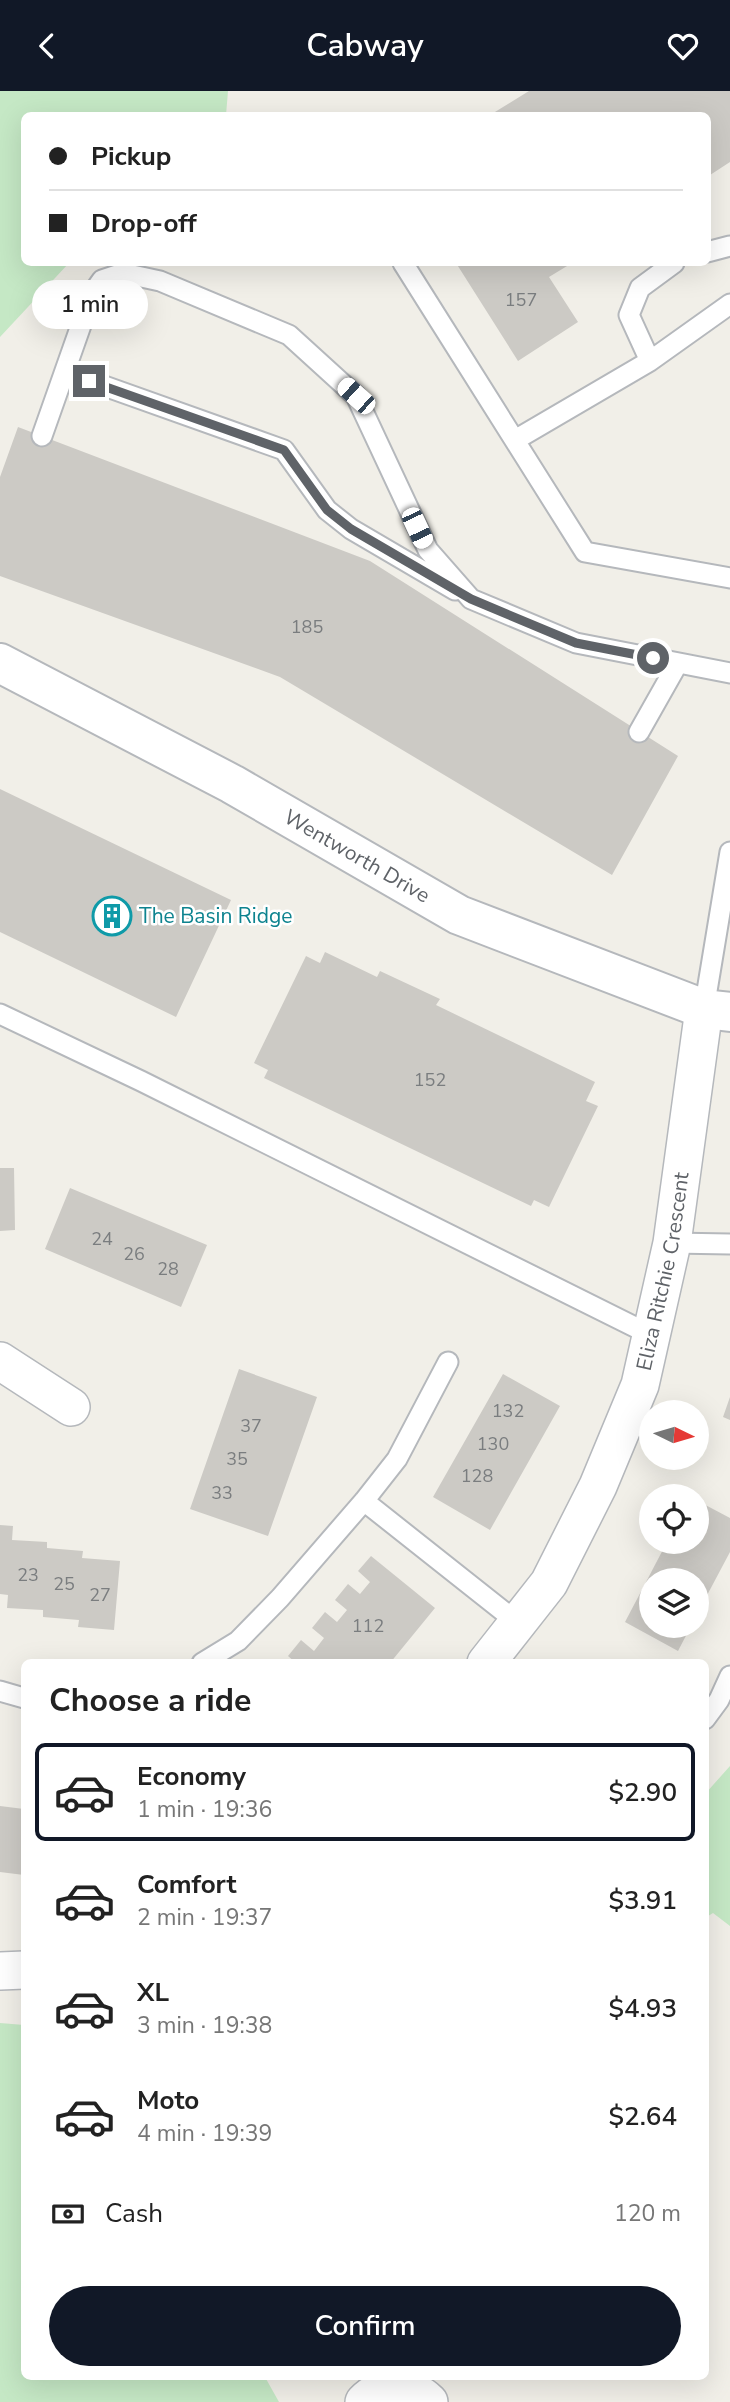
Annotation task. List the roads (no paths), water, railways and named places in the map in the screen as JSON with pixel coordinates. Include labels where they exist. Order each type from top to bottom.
[{"type":"street","name":"Wentworth Drive","points":[[0,663],[232,785],[459,915],[717,1010]]},
{"type":"street","name":"Eliza Ritchie Crescent","points":[[489,1659],[549,1583],[598,1486],[639,1385],[672,1243],[717,1010]]},
{"type":"street","points":[[0,1361],[71,1407]]},
{"type":"street","points":[[0,1971],[21,1970]]},
{"type":"street","points":[[364,2402],[373,2393],[396,2388],[418,2392],[429,2402]]},
{"type":"lane","points":[[711,251],[730,246]]},
{"type":"lane","points":[[405,266],[585,552],[730,578]]},
{"type":"lane","points":[[650,361],[629,315],[640,288],[670,266]]},
{"type":"lane","points":[[42,436],[92,294],[102,280],[123,273],[160,281],[289,335],[356,396],[428,550],[471,599]]},
{"type":"lane","points":[[515,440],[650,361],[730,304]]},
{"type":"lane","points":[[65,372],[284,450],[327,510],[351,529],[471,599],[576,643],[730,674]]},
{"type":"lane","points":[[639,732],[678,663]]},
{"type":"lane","points":[[717,1010],[730,852]]},
{"type":"lane","points":[[0,1014],[141,1081],[651,1335]]},
{"type":"lane","points":[[672,1243],[730,1244]]},
{"type":"lane","points":[[209,1659],[239,1641],[365,1501],[397,1459],[448,1362]]},
{"type":"lane","points":[[365,1501],[518,1623]]},
{"type":"lane","points":[[709,1714],[719,1700],[730,1676]]},
{"type":"lane","points":[[0,1691],[21,1697]]},
{"type":"place","name":"The Basin Ridge","points":[[112,916]]}]
